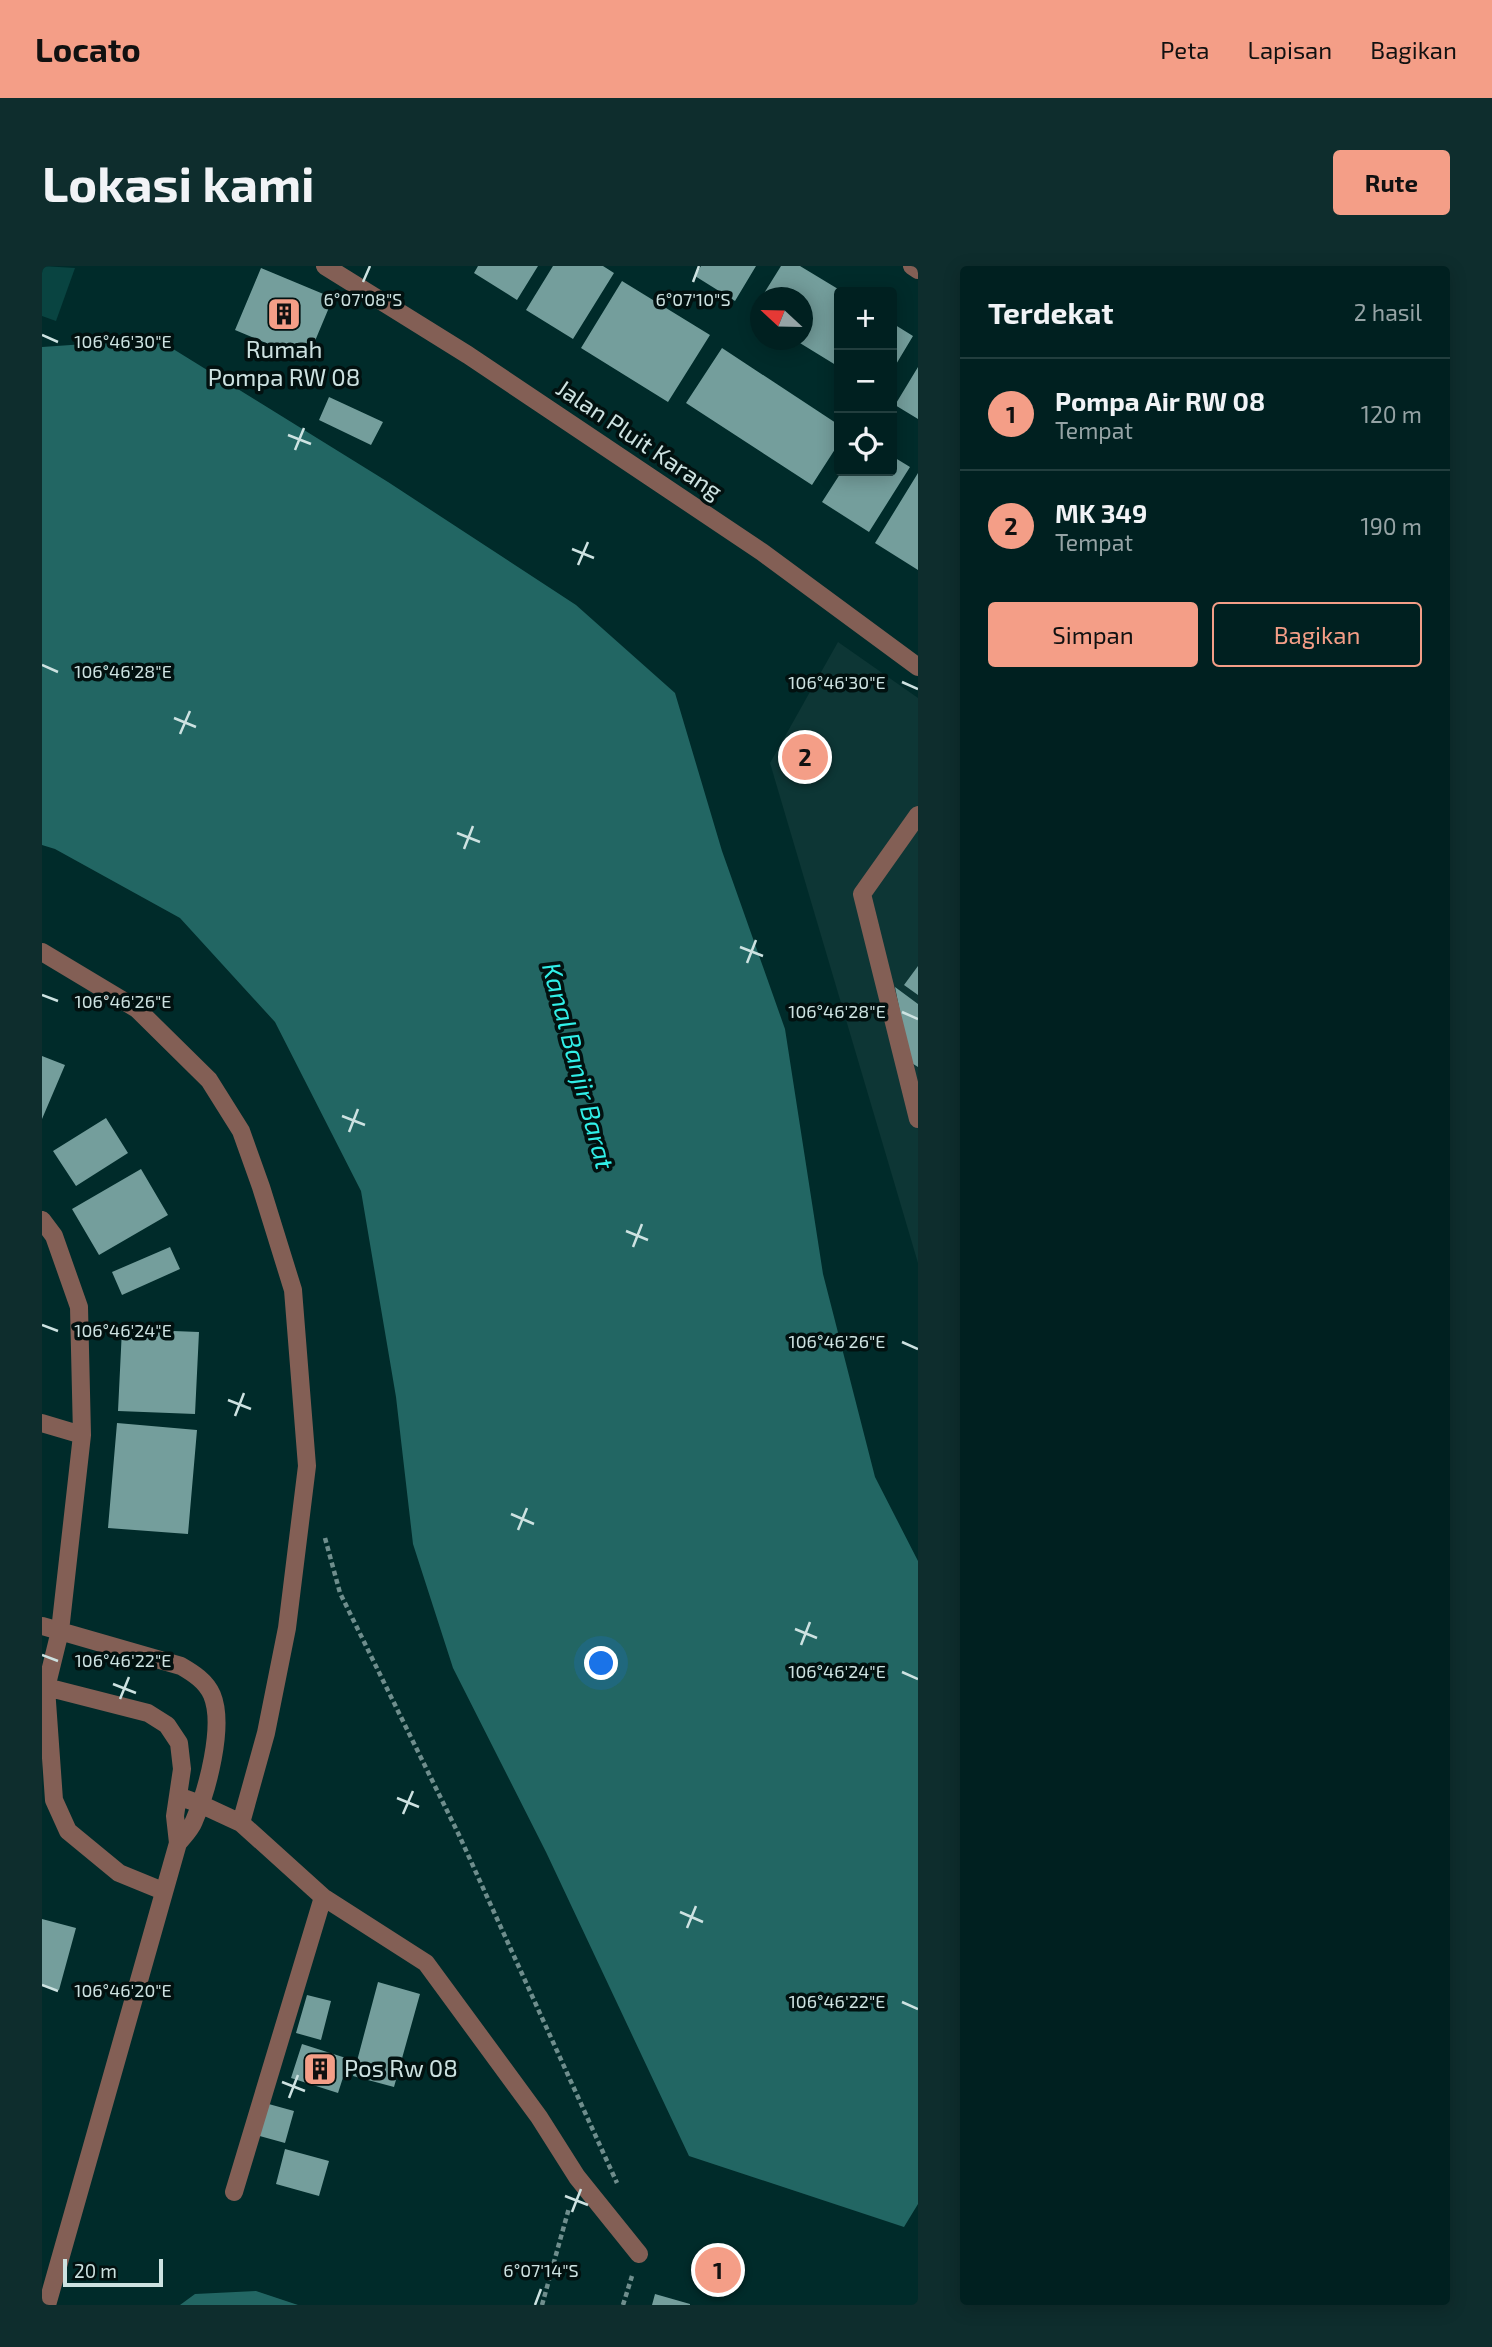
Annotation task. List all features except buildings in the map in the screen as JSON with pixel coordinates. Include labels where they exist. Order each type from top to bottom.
[{"type":"street","name":"Jalan Pluit Karang","points":[[325,266],[468,355],[751,545],[918,667]]},
{"type":"street","points":[[912,266],[918,270]]},
{"type":"street","points":[[918,815],[862,894],[918,1119]]},
{"type":"street","points":[[42,953],[137,1009],[209,1080],[241,1131],[293,1290],[307,1466],[287,1628],[266,1733],[241,1823]]},
{"type":"street","points":[[42,1220],[54,1236],[79,1307],[82,1435],[60,1631],[44,1687],[54,1800],[68,1831],[119,1873],[163,1891]]},
{"type":"street","points":[[42,1423],[82,1435]]},
{"type":"street","points":[[42,1626],[181,1666],[199,1677],[212,1695],[217,1717],[214,1750],[200,1804],[194,1824],[178,1843],[163,1891],[47,2305]]},
{"type":"street","points":[[44,1687],[148,1713],[167,1725],[179,1742],[183,1769],[175,1816],[178,1843]]},
{"type":"street","points":[[178,1796],[241,1823],[323,1897],[426,1963],[539,2117],[577,2177],[639,2254]]},
{"type":"street","points":[[234,2192],[323,1897]]},
{"type":"path","points":[[323,1530],[340,1593],[459,1835],[619,2187]]},
{"type":"path","points":[[542,2305],[577,2177]]},
{"type":"shaded area","points":[[838,642],[918,698],[918,1263],[770,763]]},
{"type":"green space","points":[[42,266],[75,268],[56,321],[42,316]]},
{"type":"water","name":"Kanal Banjir Barat","points":[[157,339],[388,482],[576,605],[675,693],[722,851],[785,1029],[823,1274],[875,1477],[918,1561],[918,2204],[904,2227],[689,2156],[546,1852],[453,1668],[413,1544],[396,1397],[361,1191],[275,1022],[180,918],[55,849],[42,845],[42,347]]},
{"type":"water","points":[[256,2291],[298,2305],[180,2305],[195,2294]]},
{"type":"place","name":"Rumah Pompa RW 08","points":[[284,314]]},
{"type":"place","name":"MK 349","points":[[805,757]]},
{"type":"place","name":"Pos Rw 08","points":[[320,2069]]},
{"type":"place","name":"Pompa Air RW 08","points":[[718,2270]]}]
